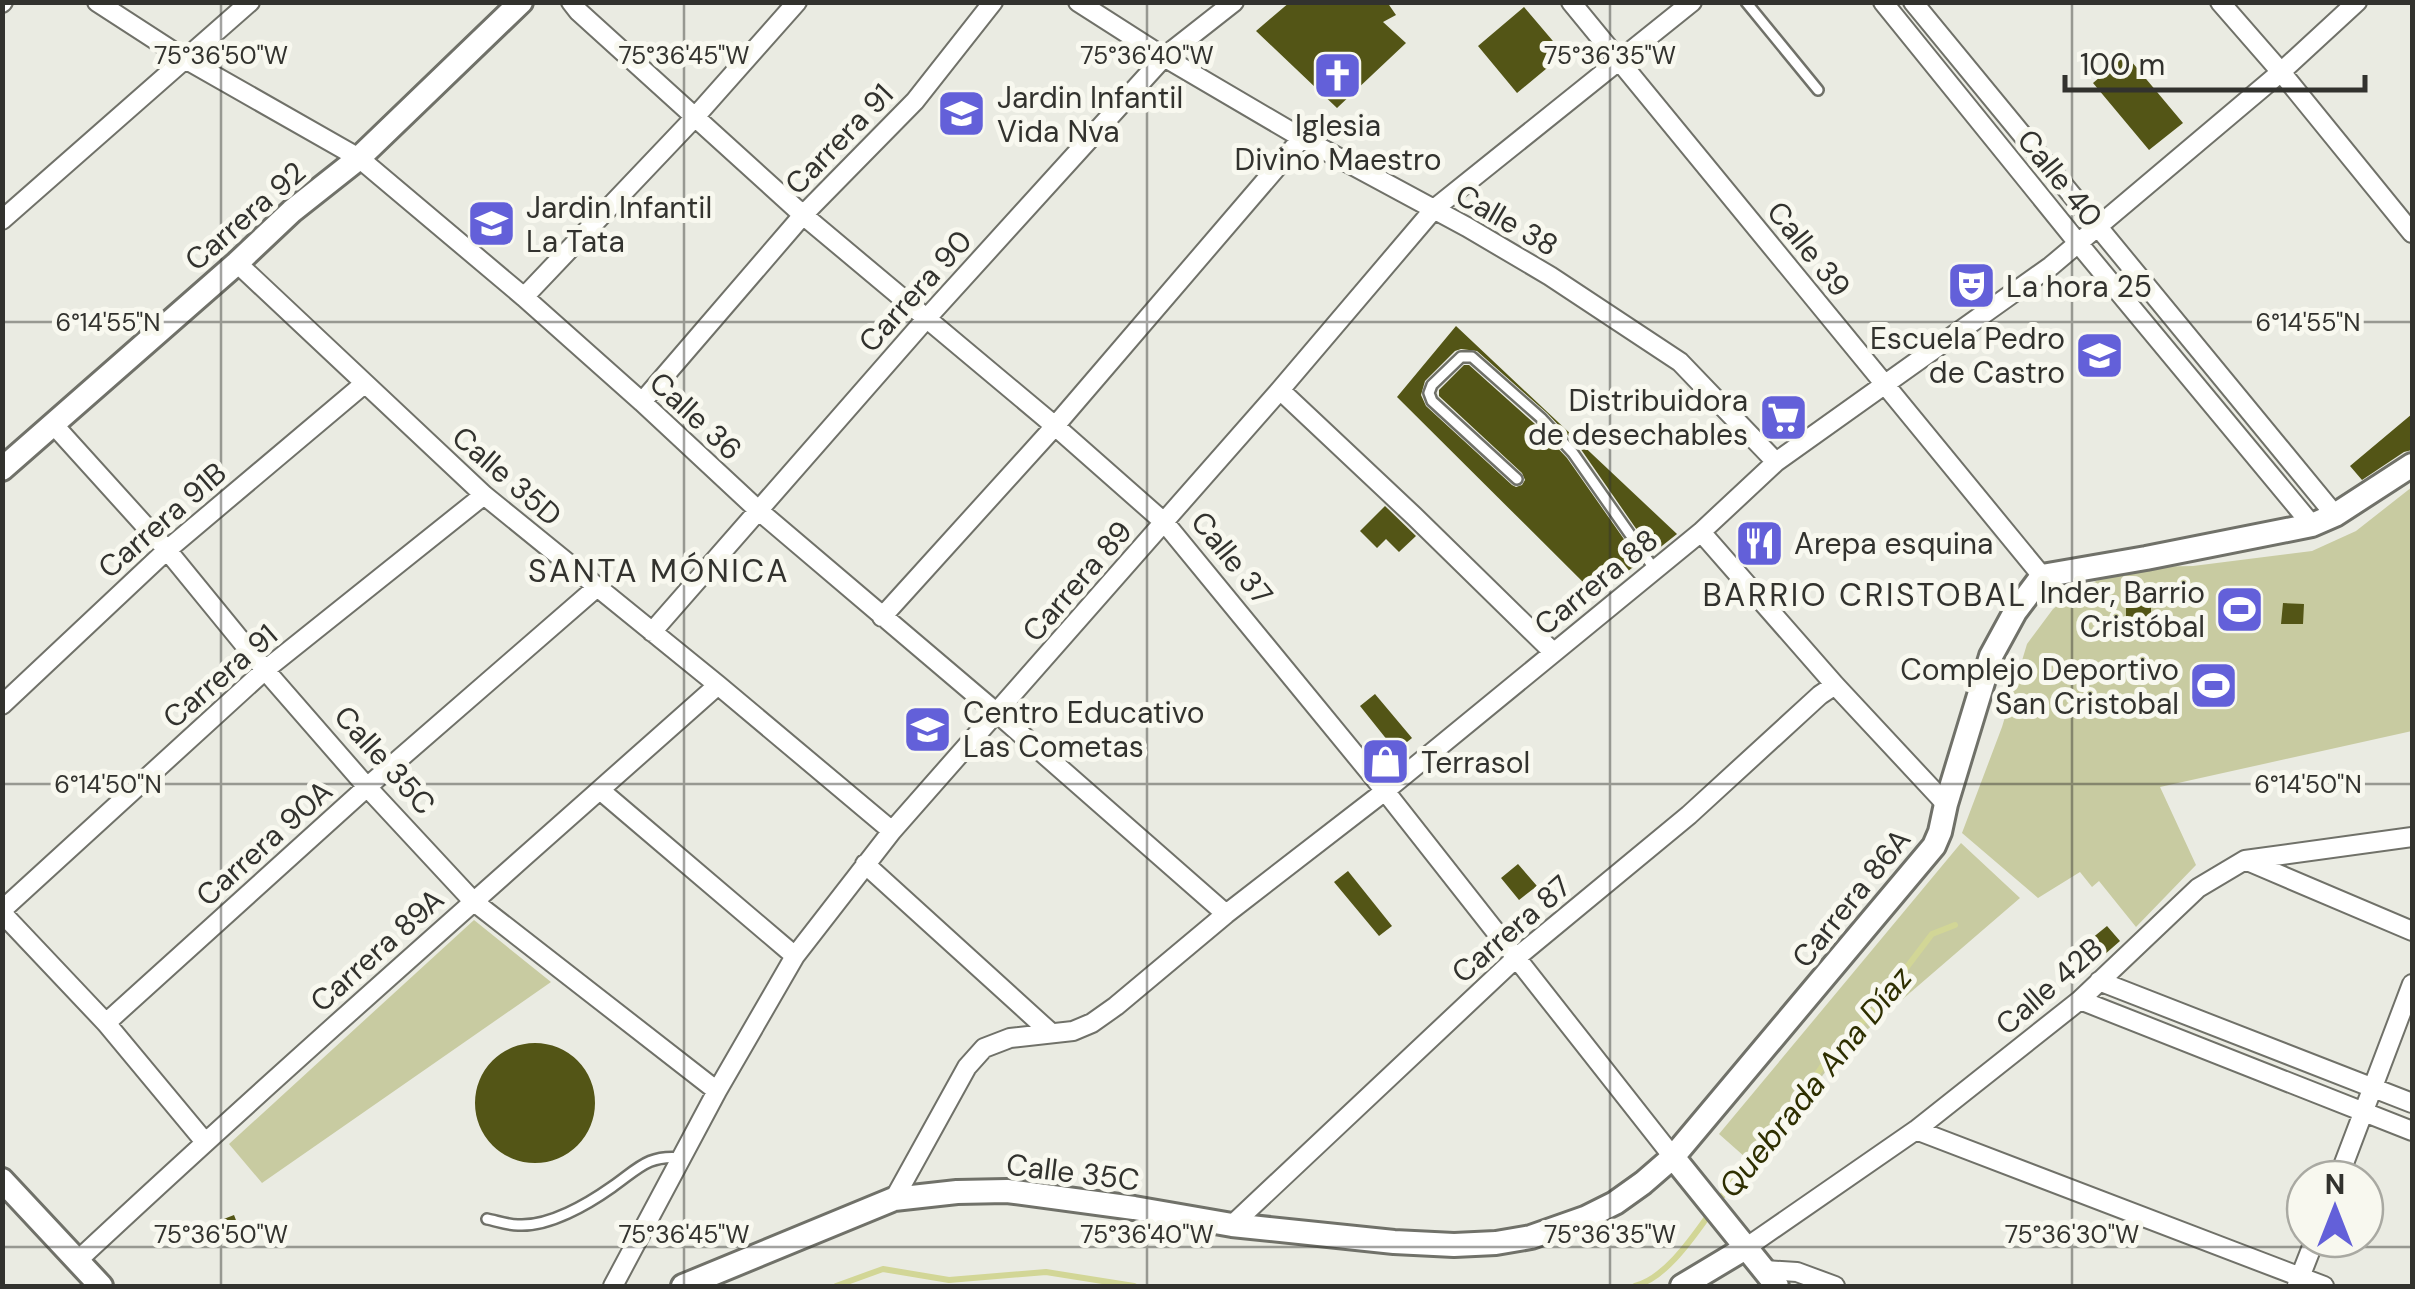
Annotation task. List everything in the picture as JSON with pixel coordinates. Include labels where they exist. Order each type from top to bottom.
[{"type":"street","name":"Calle 36","points":[[97,2],[185,59],[359,158],[642,402],[758,510],[1226,914]]},
{"type":"street","points":[[2,220],[250,2]]},
{"type":"street","name":"Carrera 92","points":[[2,469],[292,211],[359,158],[522,2]]},
{"type":"street","name":"Calle 37","points":[[571,2],[803,214],[1165,522],[1385,790],[1770,1278]]},
{"type":"street","points":[[524,298],[797,2]]},
{"type":"street","name":"Carrera 91","points":[[642,402],[803,214],[915,101],[993,2]]},
{"type":"street","name":"Calle 38","points":[[1078,2],[1302,138],[1550,276],[1680,362],[1776,462]]},
{"type":"street","name":"Carrera 90","points":[[652,632],[926,319],[1164,57],[1234,2]]},
{"type":"street","name":"Calle 39","points":[[1571,2],[2042,576]]},
{"type":"street","name":"Carrera 89","points":[[612,1286],[795,956],[864,864],[1434,209],[1692,2]]},
{"type":"street","name":"Calle 40","points":[[1883,2],[2078,244],[2312,524]]},
{"type":"street","name":"Calle 40","points":[[1913,2],[2335,515]]},
{"type":"street","points":[[2220,2],[2412,233]]},
{"type":"street","name":"Carrera 88","points":[[894,1200],[967,1067],[984,1048],[1010,1038],[1073,1031],[1116,1006],[1655,570],[1776,462],[2051,266],[2281,72],[2357,2]]},
{"type":"street","points":[[882,618],[1055,426],[1302,138]]},
{"type":"street","name":"Calle 35D","points":[[237,263],[484,495],[892,831]]},
{"type":"street","name":"Carrera 91B","points":[[2,705],[166,550],[364,384]]},
{"type":"street","points":[[1280,390],[1553,652]]},
{"type":"street","name":"Calle 35C","points":[[52,424],[166,550],[367,786],[473,901],[717,1091]]},
{"type":"street","points":[[2042,576],[2312,524],[2335,515],[2412,465]]},
{"type":"street","name":"Carrera 91","points":[[2,912],[265,670],[484,495]]},
{"type":"street","points":[[1700,532],[1946,804]]},
{"type":"street","name":"Carrera 86A","points":[[1232,1225],[1394,1242],[1496,1243],[1531,1237],[1585,1218],[1643,1183],[1673,1156],[1934,846],[1992,656],[2042,576]]},
{"type":"street","name":"Carrera 90A","points":[[106,1023],[367,786],[596,588]]},
{"type":"street","name":"Carrera 89A","points":[[77,1261],[473,901],[718,685]]},
{"type":"street","name":"Carrera 87","points":[[1232,1225],[1516,958],[1689,814],[1835,685]]},
{"type":"street","points":[[600,790],[795,956]]},
{"type":"street","name":"Calle 42B","points":[[1740,1240],[1916,1130],[2080,1000],[2198,888],[2245,860],[2412,837]]},
{"type":"street","points":[[2245,860],[2412,932]]},
{"type":"street","points":[[864,864],[1050,1032]]},
{"type":"street","points":[[2,912],[106,1023],[206,1142]]},
{"type":"street","points":[[2099,981],[2412,1103]]},
{"type":"street","points":[[2346,1159],[2412,984]]},
{"type":"street","points":[[2080,1000],[2412,1132]]},
{"type":"street","points":[[1916,1130],[2298,1282],[2324,1286]]},
{"type":"street","points":[[2,1180],[101,1286]]},
{"type":"street","name":"Calle 35C","points":[[683,1286],[894,1200],[956,1192],[1007,1191],[1232,1225]]},
{"type":"street","points":[[1682,1286],[1740,1240]]},
{"type":"street","points":[[1770,1278],[1796,1272],[1835,1286]]},
{"type":"lane","points":[[1746,2],[1818,90]]},
{"type":"lane","points":[[1517,478],[1432,401],[1432,385],[1461,357],[1472,357],[1541,418],[1573,453],[1655,570]]},
{"type":"lane","points":[[488,1220],[521,1226],[563,1216],[650,1160],[665,1156],[682,1158]]},
{"type":"green space","name":"Complejo Deportivo San Cristobal","points":[[2412,487],[2412,731],[2160,787],[2196,865],[2136,927],[2099,881],[2092,887],[2080,872],[2038,898],[1962,833],[2002,727],[2027,644],[2053,609],[2080,588],[2117,572],[2143,567],[2193,566],[2312,551],[2356,531]]},
{"type":"green space","points":[[1961,843],[2020,898],[1839,1054],[1754,1165],[1719,1134]]},
{"type":"green space","points":[[474,920],[551,982],[262,1183],[229,1144]]},
{"type":"building","name":"Iglesia Divino Maestro","points":[[1290,2],[1387,2],[1396,15],[1383,22],[1406,43],[1337,108],[1256,31]]},
{"type":"building","points":[[1524,7],[1564,54],[1517,93],[1478,46]]},
{"type":"building","points":[[2126,55],[2183,123],[2149,150],[2093,83]]},
{"type":"building","points":[[1456,326],[1677,534],[1653,553],[1580,448],[1547,413],[1477,351],[1455,351],[1425,381],[1421,395],[1426,406],[1512,485],[1522,485],[1522,473],[1439,396],[1439,390],[1464,365],[1469,365],[1567,458],[1640,562],[1596,595],[1397,397]]},
{"type":"building","points":[[2412,414],[2412,450],[2362,480],[2350,466]]},
{"type":"building","points":[[1385,506],[1416,536],[1399,552],[1386,539],[1377,548],[1360,531]]},
{"type":"building","points":[[2283,603],[2304,604],[2303,624],[2281,624]]},
{"type":"building","points":[[2126,604],[2151,604],[2151,638],[2126,638]]},
{"type":"building","points":[[1375,694],[1412,738],[1396,751],[1360,706]]},
{"type":"building","points":[[1518,864],[1537,886],[1519,900],[1501,878]]},
{"type":"building","points":[[1348,871],[1392,926],[1379,936],[1334,882]]},
{"type":"building","points":[[2107,926],[2120,941],[2104,955],[2091,939]]},
{"type":"building","points":[[535,1043],[558,1047],[578,1060],[591,1080],[595,1103],[591,1126],[578,1146],[558,1159],[535,1163],[512,1159],[492,1146],[479,1126],[475,1103],[479,1080],[492,1060],[512,1047]]},
{"type":"building","points":[[234,1215],[243,1238],[225,1245],[216,1222]]},
{"type":"waterway","name":"Quebrada Ana Díaz","points":[[1718,1202],[1790,1113],[1835,1048],[1872,1013],[1932,934],[1955,925]]},
{"type":"waterway","name":"Quebrada Ana Díaz","points":[[1635,1286],[1668,1266],[1711,1212]]},
{"type":"waterway","name":"Quebrada Ana Díaz","points":[[836,1286],[883,1269],[949,1280],[1046,1272],[1134,1286]]},
{"type":"place","name":"Iglesia Divino Maestro","points":[[1338,76]]},
{"type":"place","name":"Jardin Infantil Vida Nva","points":[[962,114]]},
{"type":"place","name":"Jardin Infantil La Tata","points":[[491,224]]},
{"type":"place","name":"La hora 25","points":[[1971,286]]},
{"type":"place","name":"Escuela Pedro de Castro","points":[[2100,355]]},
{"type":"place","name":"Distribuidora de desechables","points":[[1783,417]]},
{"type":"place","name":"Arepa esquina","points":[[1759,543]]},
{"type":"place","name":"Inder, Barrio Cristóbal","points":[[2240,609]]},
{"type":"place","name":"Complejo Deportivo San Cristobal","points":[[2214,686]]},
{"type":"place","name":"Centro Educativo Las Cometas","points":[[928,729]]},
{"type":"place","name":"Terrasol","points":[[1386,762]]},
{"type":"district","name":"SANTA MÓNICA","points":[[659,571]]},
{"type":"district","name":"BARRIO CRISTOBAL","points":[[1865,595]]}]
